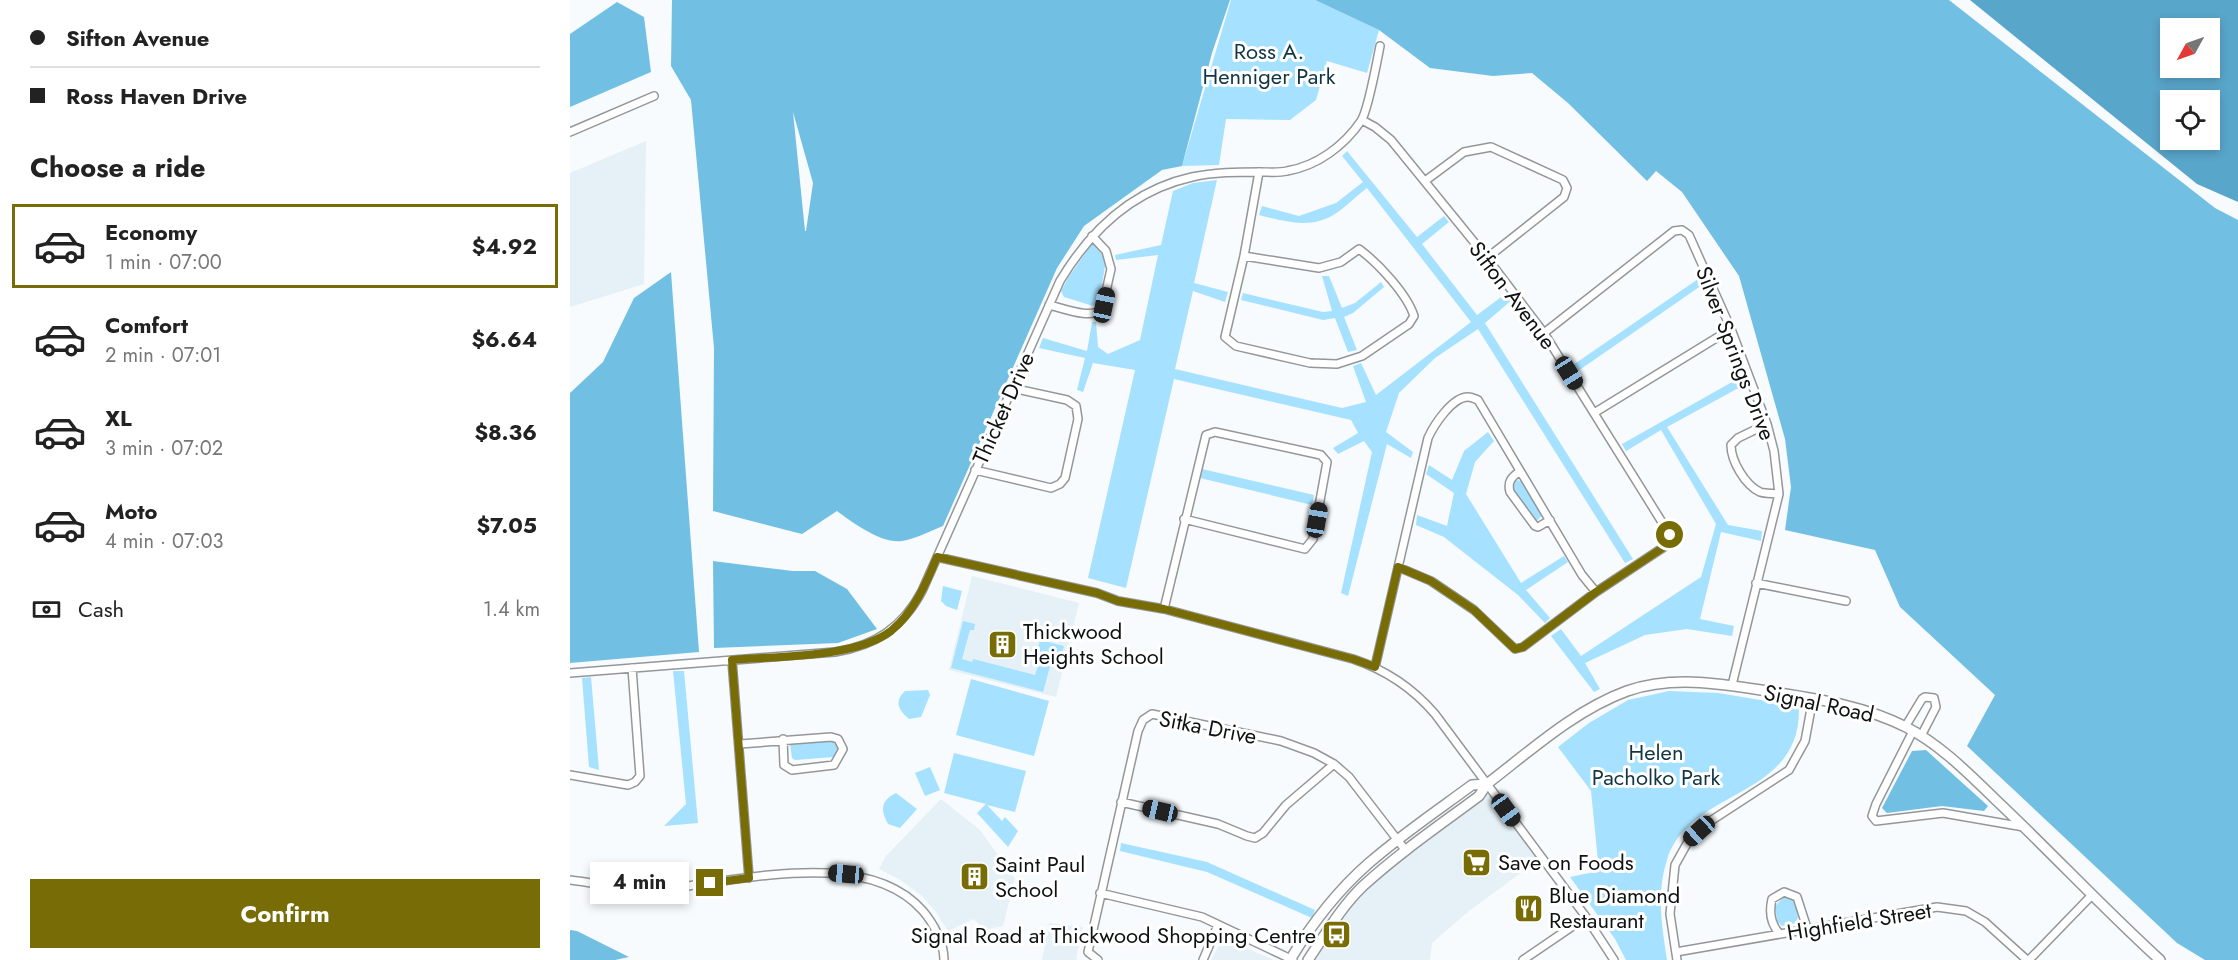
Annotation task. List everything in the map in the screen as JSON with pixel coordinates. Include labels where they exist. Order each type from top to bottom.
[{"type":"street","name":"Thicket Drive","points":[[570,673],[835,652],[875,641],[897,625],[913,605],[937,557],[1070,264],[1092,236],[1133,202],[1174,182],[1212,174],[1286,172],[1308,166],[1335,150],[1362,120],[1380,46]]},
{"type":"street","points":[[570,132],[654,96]]},
{"type":"street","name":"Sifton Avenue","points":[[1362,120],[1376,127],[1391,140],[1487,258],[1544,333],[1670,535],[1670,543],[1596,592],[1523,647],[1515,649],[1474,610],[1431,581],[1398,567]]},
{"type":"street","points":[[1425,181],[1464,152],[1491,147],[1563,180],[1567,188],[1564,197],[1487,258]]},
{"type":"street","points":[[1245,256],[1319,268],[1341,262],[1359,249],[1374,261],[1411,307],[1414,316],[1409,324],[1362,357],[1337,364],[1310,363],[1236,346],[1225,338],[1245,256],[1259,172]]},
{"type":"street","name":"Silver Springs Drive","points":[[1544,333],[1674,231],[1682,230],[1689,235],[1731,328],[1767,424],[1774,451],[1779,494],[1732,685]]},
{"type":"street","points":[[1049,306],[1091,314],[1101,309],[1111,269],[1106,252],[1092,236]]},
{"type":"street","points":[[1594,413],[1731,328]]},
{"type":"street","points":[[975,470],[1051,488],[1058,486],[1065,478],[1078,419],[1076,406],[1067,400],[1012,388]]},
{"type":"street","points":[[1375,667],[1428,438],[1436,422],[1458,401],[1468,397],[1478,400],[1582,575],[1596,592]]},
{"type":"street","points":[[1767,424],[1738,438],[1731,445],[1731,454],[1749,485],[1762,493],[1779,494]]},
{"type":"street","points":[[1164,609],[1184,519],[1206,435],[1215,432],[1321,455],[1327,462],[1313,539],[1305,549],[1184,519]]},
{"type":"street","points":[[1520,471],[1511,479],[1508,486],[1510,492],[1534,526],[1538,527],[1550,520]]},
{"type":"street","points":[[937,557],[1097,593],[1118,601],[1164,609],[1353,659],[1375,667],[1407,686],[1428,705],[1586,917],[1614,960]]},
{"type":"street","points":[[1756,583],[1846,601]]},
{"type":"street","points":[[732,660],[749,878]]},
{"type":"street","points":[[570,775],[628,785],[640,776],[632,668]]},
{"type":"street","name":"Signal Road","points":[[1308,960],[1332,924],[1362,887],[1479,796],[1487,784],[1579,716],[1608,699],[1627,691],[1673,682],[1732,685],[1813,698],[1853,707],[1913,731],[1955,762],[2157,959]]},
{"type":"street","points":[[1913,731],[1936,707],[1934,698],[1925,696],[1922,699],[1913,731],[1876,804],[1872,816],[1875,821],[1943,813],[2024,827]]},
{"type":"street","points":[[1676,956],[1670,914],[1675,866],[1689,840],[1709,822],[1789,770],[1805,741],[1813,698]]},
{"type":"street","name":"Sitka Drive","points":[[1098,960],[1088,952],[1100,892],[1138,731],[1143,720],[1152,714],[1293,744],[1314,753],[1334,764],[1357,785],[1406,851]]},
{"type":"street","points":[[740,744],[783,739],[831,737],[838,739],[843,749],[834,765],[792,770],[784,765],[783,739]]},
{"type":"street","points":[[1121,802],[1218,824],[1255,838],[1263,833],[1286,805],[1334,764]]},
{"type":"street","name":"Signal Road","points":[[1292,960],[1310,930],[1368,864],[1472,785],[1487,784]]},
{"type":"street","points":[[570,880],[651,890],[806,873],[859,876],[890,886],[909,897],[926,913],[942,945],[944,960]]},
{"type":"street","points":[[1100,892],[1202,917],[1292,960]]},
{"type":"street","points":[[1779,933],[1772,926],[1770,908],[1772,899],[1784,892],[1797,897],[1807,928]]},
{"type":"street","points":[[2028,960],[2092,895]]},
{"type":"street","name":"Highfield Street","points":[[1676,956],[1779,933],[1936,907],[1966,911],[1985,922],[2028,960]]},
{"type":"street","points":[[1526,959],[1586,917]]},
{"type":"street","points":[[1203,960],[1218,925]]},
{"type":"shaded area","points":[[672,0],[1230,0],[1212,53],[1182,166],[1162,170],[1084,226],[1057,268],[943,526],[902,541],[877,536],[859,527],[837,511],[802,534],[713,511],[714,348],[691,100],[671,66]],"holes":[[[793,112],[813,183],[805,231]]]},
{"type":"shaded area","points":[[1315,0],[1949,0],[2215,208],[2238,220],[2238,960],[2205,960],[2177,943],[1967,746],[1995,695],[1900,607],[1875,550],[1785,530],[1791,487],[1785,439],[1739,276],[1682,192],[1656,171],[1647,181],[1568,103],[1532,73],[1493,76],[1430,68],[1379,30]]},
{"type":"shaded area","points":[[1970,0],[2238,0],[2238,202],[2197,184]]},
{"type":"shaded area","points":[[617,2],[644,17],[651,72],[570,107],[570,34]]},
{"type":"shaded area","points":[[646,141],[644,284],[570,307],[570,173]]},
{"type":"shaded area","points":[[671,272],[699,652],[570,663],[570,393],[603,362],[634,298]]},
{"type":"shaded area","points":[[713,561],[793,571],[815,571],[847,589],[877,629],[838,643],[714,648]]},
{"type":"shaded area","points":[[972,576],[1079,603],[1056,697],[949,670]]},
{"type":"shaded area","points":[[1926,750],[1988,806],[1984,811],[1942,806],[1887,813],[1882,808],[1912,751]]},
{"type":"shaded area","points":[[1487,784],[1541,858],[1469,911],[1432,943],[1430,960],[1308,960],[1362,887]]},
{"type":"shaded area","points":[[941,799],[980,830],[1015,879],[1003,926],[984,930],[974,919],[948,931],[922,896],[899,879],[879,869],[885,857]]},
{"type":"shaded area","points":[[1049,923],[1083,927],[1076,959],[1079,960],[1042,960]]},
{"type":"shaded area","points":[[570,930],[577,931],[629,957],[615,960],[570,960]]},
{"type":"shaded area","points":[[1223,938],[1274,960],[1211,960]]},
{"type":"green space","name":"Ross A. Henniger Park","points":[[1231,0],[1315,0],[1379,30],[1367,73],[1327,61],[1316,100],[1290,120],[1226,119],[1219,165],[1182,166]]},
{"type":"green space","points":[[1347,151],[1417,237],[1444,216],[1449,222],[1422,244],[1477,315],[1508,292],[1513,299],[1485,323],[1633,559],[1625,563],[1478,329],[1435,358],[1399,393],[1386,432],[1413,452],[1411,458],[1387,444],[1348,596],[1341,593],[1372,452],[1364,441],[1338,454],[1333,448],[1358,433],[1351,420],[1174,379],[1126,588],[1088,578],[1135,370],[1093,363],[1083,392],[1077,390],[1085,358],[1039,348],[1043,338],[1087,351],[1092,322],[1096,322],[1098,347],[1108,354],[1140,340],[1158,255],[1116,260],[1115,255],[1161,245],[1173,191],[1193,183],[1217,180],[1194,283],[1228,292],[1225,302],[1193,291],[1175,369],[1342,408],[1366,402],[1353,366],[1361,363],[1376,395],[1471,322],[1367,188],[1338,212],[1319,221],[1289,222],[1259,215],[1262,206],[1299,216],[1336,203],[1363,182],[1342,156]]},
{"type":"green space","points":[[1091,245],[1096,245],[1106,261],[1099,301],[1093,306],[1064,297],[1061,291]]},
{"type":"green space","points":[[1322,276],[1329,276],[1342,308],[1355,303],[1381,282],[1384,287],[1353,313],[1344,317],[1357,350],[1348,352],[1335,318],[1323,320],[1241,300],[1243,293],[1323,312],[1332,311]]},
{"type":"green space","points":[[1701,277],[1705,283],[1578,371],[1573,365]]},
{"type":"green space","points":[[1741,377],[1744,385],[1667,427],[1728,525],[1762,531],[1761,541],[1721,532],[1700,619],[1734,626],[1732,636],[1687,629],[1645,635],[1585,663],[1600,689],[1594,692],[1551,636],[1561,629],[1581,656],[1701,577],[1716,524],[1661,430],[1626,451],[1622,444]]},
{"type":"green space","points":[[1488,432],[1494,441],[1475,462],[1466,494],[1521,583],[1564,556],[1568,562],[1526,590],[1550,618],[1545,623],[1518,595],[1444,537],[1416,525],[1417,515],[1447,526],[1454,493],[1426,474],[1429,465],[1452,480],[1464,451]]},
{"type":"green space","points":[[1202,469],[1314,495],[1312,505],[1200,478]]},
{"type":"green space","points":[[1516,480],[1521,481],[1542,515],[1538,520],[1534,520],[1512,486]]},
{"type":"green space","points":[[943,586],[962,591],[957,610],[946,606],[941,601]]},
{"type":"green space","points":[[963,621],[975,624],[974,630],[970,630],[962,659],[972,662],[973,659],[1035,675],[1039,662],[1035,660],[1040,640],[1064,646],[1062,653],[1054,652],[1043,692],[951,668]]},
{"type":"green space","points":[[673,671],[684,671],[698,823],[664,826],[686,804]]},
{"type":"green space","points":[[591,677],[599,770],[589,767],[582,678]]},
{"type":"green space","points":[[971,679],[1049,701],[1034,756],[956,735]]},
{"type":"green space","points":[[928,690],[930,695],[921,717],[909,719],[902,712],[899,698],[905,691]]},
{"type":"green space","name":"Helen Pacholko Park","points":[[1669,691],[1718,693],[1791,705],[1799,709],[1795,739],[1782,761],[1763,778],[1697,819],[1679,837],[1667,860],[1662,885],[1661,910],[1667,960],[1626,960],[1615,939],[1570,877],[1599,871],[1591,791],[1558,747],[1589,723],[1628,700]]},
{"type":"green space","points":[[833,739],[837,742],[838,747],[834,757],[795,760],[792,758],[790,744],[794,741]]},
{"type":"green space","points":[[954,753],[1026,771],[1015,812],[987,805],[1002,821],[1005,817],[1018,831],[1008,847],[977,813],[986,804],[944,793]]},
{"type":"green space","points":[[930,767],[940,790],[925,796],[915,773]]},
{"type":"green space","points":[[896,793],[917,809],[900,828],[888,824],[883,810],[887,799]]},
{"type":"green space","points":[[1121,843],[1207,862],[1315,910],[1312,918],[1207,872],[1120,851]]},
{"type":"green space","points":[[1783,898],[1791,898],[1796,902],[1798,917],[1796,923],[1782,926],[1777,921],[1775,906]]},
{"type":"place","name":"Thickwood Heights School","points":[[1002,644]]},
{"type":"place","name":"Save on Foods","points":[[1477,862]]},
{"type":"place","name":"Saint Paul School","points":[[974,877]]},
{"type":"place","name":"Blue Diamond Restaurant","points":[[1528,908]]},
{"type":"place","name":"Signal Road at Thickwood Shopping Centre","points":[[1337,935]]},
{"type":"route","points":[[710,883],[749,878],[732,660],[835,652],[861,647],[875,641],[890,632],[906,616],[922,591],[937,557],[1097,593],[1118,601],[1164,609],[1353,659],[1375,667],[1398,567],[1431,581],[1474,610],[1515,649],[1523,647],[1596,592],[1670,543],[1670,535]]}]
